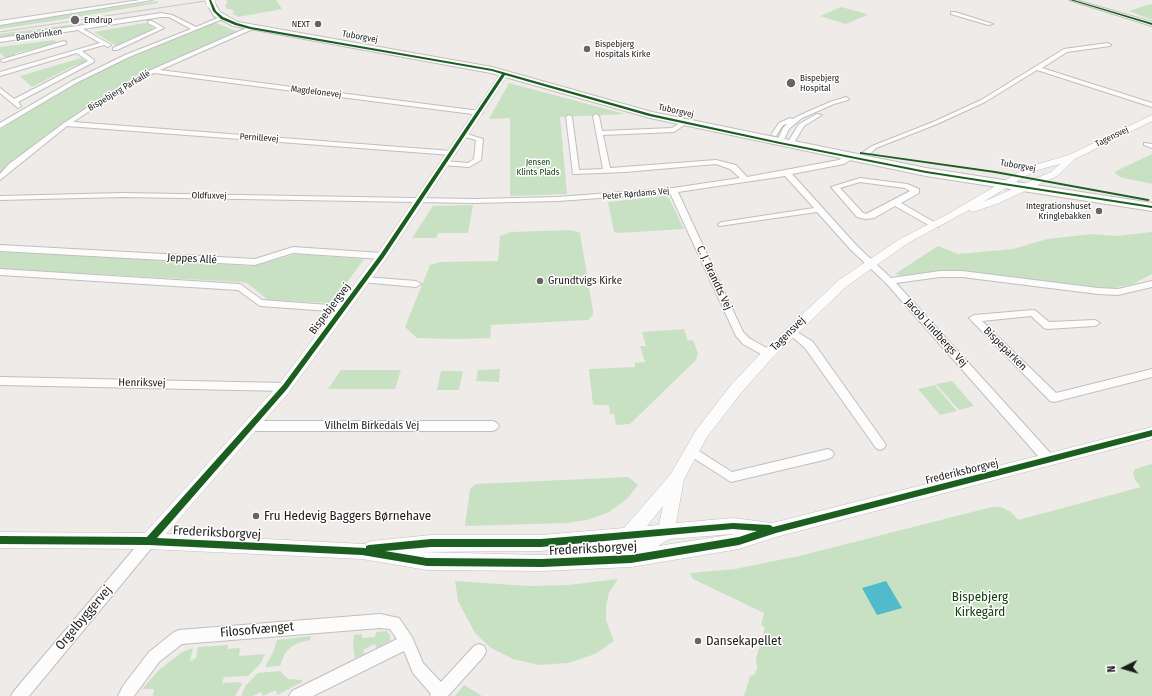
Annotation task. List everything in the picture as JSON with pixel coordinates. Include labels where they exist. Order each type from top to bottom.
[{"type":"main road","points":[[211,2],[215,11],[222,18]]},
{"type":"main road","name":"Tuborgvej","points":[[222,18],[251,28],[470,65],[505,73],[684,123],[1012,180],[1025,187],[1152,207]]},
{"type":"main road","name":"Tuborgvej","points":[[625,106],[681,115],[849,157],[882,163],[1012,180],[1041,179],[1152,200]]},
{"type":"street","points":[[0,23],[150,0]]},
{"type":"street","points":[[1071,0],[1152,24]]},
{"type":"street","points":[[953,13],[990,24]]},
{"type":"street","name":"Banebrinken","points":[[0,40],[80,29],[161,15],[170,16],[194,28]]},
{"type":"street","points":[[0,126],[74,82],[127,56],[222,18]]},
{"type":"street","points":[[115,50],[161,28],[150,22]]},
{"type":"street","name":"Bispebjerg Parkallé","points":[[0,178],[12,166],[66,124],[110,95],[153,71],[251,28]]},
{"type":"street","points":[[80,29],[127,56]]},
{"type":"street","points":[[13,102],[92,61],[58,39]]},
{"type":"street","points":[[0,69],[102,42]]},
{"type":"street","points":[[3,60],[64,43]]},
{"type":"street","points":[[866,154],[874,147],[935,124],[983,101],[1066,50],[1108,45]]},
{"type":"street","points":[[0,74],[75,49]]},
{"type":"street","points":[[1037,68],[1152,105]]},
{"type":"street","name":"Magdelonevej","points":[[153,71],[480,113]]},
{"type":"street","name":"Bispebjergvej","points":[[149,541],[285,387],[382,256],[480,113],[505,73]]},
{"type":"street","points":[[0,90],[24,111]]},
{"type":"street","points":[[846,99],[801,125],[784,140],[786,128],[800,117],[832,103],[846,99]]},
{"type":"street","points":[[596,116],[607,171]]},
{"type":"street","points":[[569,117],[576,172],[607,171],[716,162],[733,167],[746,180]]},
{"type":"street","name":"Tagensvej","points":[[628,536],[676,478],[691,451],[723,407],[768,354],[843,283],[904,241],[952,216],[1037,166],[1072,156],[1152,118]]},
{"type":"street","points":[[599,132],[674,130],[679,128],[684,123]]},
{"type":"street","name":"Pernillevej","points":[[66,124],[452,153]]},
{"type":"street","points":[[445,163],[469,165],[477,160],[480,140],[464,136]]},
{"type":"street","name":"Tagensvej","points":[[952,216],[995,201],[1054,174],[1072,156]]},
{"type":"street","name":"Peter Rørdams Vej","points":[[419,200],[537,200],[673,190],[787,173],[841,162],[849,157]]},
{"type":"street","name":"Jacob Lindbergs Vej","points":[[787,173],[820,210],[889,281],[1049,460]]},
{"type":"street","points":[[866,180],[907,186],[916,191],[896,203],[871,216],[865,217],[860,215],[835,187],[866,180]]},
{"type":"street","name":"C. J. Brandts Vej","points":[[673,190],[739,334],[746,341],[768,354]]},
{"type":"street","name":"Oldfuxvej","points":[[0,198],[129,195],[419,200]]},
{"type":"street","points":[[896,203],[935,225]]},
{"type":"street","points":[[722,224],[820,210]]},
{"type":"street","name":"Jeppes Allé","points":[[0,248],[255,262],[293,250],[382,256]]},
{"type":"street","points":[[0,272],[240,287],[260,303],[343,308]]},
{"type":"street","points":[[889,281],[940,274],[962,274],[1098,292],[1118,292],[1136,289],[1152,284]]},
{"type":"street","points":[[365,280],[416,284]]},
{"type":"street","name":"Bispeparken","points":[[1095,323],[1047,326],[1033,313],[974,318],[1054,398],[1152,373]]},
{"type":"street","points":[[791,331],[809,345],[880,445]]},
{"type":"street","name":"Henriksvej","points":[[0,381],[285,387]]},
{"type":"street","name":"Vilhelm Birkedals Vej","points":[[252,426],[493,426]]},
{"type":"street","name":"Frederiksborgvej","points":[[0,540],[149,541],[362,551],[427,562],[517,564],[631,559],[663,555],[739,541],[776,529],[1152,433]]},
{"type":"street","points":[[691,451],[731,477],[739,477],[828,454]]},
{"type":"street","name":"Tagensvej","points":[[666,532],[676,478]]},
{"type":"street","name":"Frederiksborgvej","points":[[362,551],[397,545],[431,543],[541,543],[733,526],[776,529]]},
{"type":"street","points":[[572,562],[630,552],[644,546],[666,532]]},
{"type":"street","name":"Orgelbyggervej","points":[[19,696],[149,541]]},
{"type":"street","name":"Filosofvænget","points":[[126,696],[128,691],[154,657],[179,637],[380,621],[394,623],[407,642],[418,668],[439,694]]},
{"type":"street","points":[[297,696],[407,642]]},
{"type":"street","points":[[439,694],[480,651]]},
{"type":"green space","points":[[226,0],[276,0],[282,9],[238,17],[232,13],[235,12],[231,9],[227,9],[225,4],[228,3]]},
{"type":"green space","points":[[157,1],[158,3],[0,29],[0,25]]},
{"type":"green space","points":[[1152,4],[1152,20],[1129,11],[1147,5]]},
{"type":"green space","points":[[841,7],[867,15],[846,24],[820,16]]},
{"type":"green space","points":[[158,14],[0,39],[0,34]]},
{"type":"green space","points":[[214,22],[238,32],[151,70],[108,95],[67,121],[0,173],[0,130],[15,119],[75,84],[129,57]]},
{"type":"green space","points":[[145,23],[155,27],[151,28],[154,30],[124,42],[126,43],[118,47],[94,32]]},
{"type":"green space","points":[[54,40],[58,43],[16,53],[11,57],[4,57],[0,53],[0,47]]},
{"type":"green space","points":[[81,58],[87,62],[73,66],[32,87],[20,76]]},
{"type":"green space","name":"Jensen Klints Plads","points":[[509,83],[625,114],[560,117],[567,194],[510,196],[510,118],[489,119]]},
{"type":"green space","points":[[1152,154],[1152,184],[1120,177],[1114,172]]},
{"type":"green space","points":[[665,196],[669,198],[684,229],[614,232],[608,202]]},
{"type":"green space","points":[[473,205],[468,233],[438,233],[436,238],[412,238],[433,206]]},
{"type":"green space","points":[[571,230],[580,233],[593,311],[593,315],[588,320],[491,325],[490,338],[417,338],[405,327],[430,265],[440,262],[498,261],[500,236],[511,232]]},
{"type":"green space","points":[[1152,232],[1152,274],[1133,284],[1114,288],[1089,288],[963,271],[935,271],[902,276],[895,274],[938,246],[958,254],[1013,249],[1047,239],[1092,234],[1116,236]]},
{"type":"green space","points":[[0,251],[254,266],[296,254],[364,259],[332,303],[268,300],[247,283],[240,282],[0,269]]},
{"type":"green space","points":[[684,329],[688,341],[693,340],[698,353],[696,360],[630,424],[616,425],[614,414],[610,414],[609,405],[593,405],[589,369],[635,367],[635,363],[645,362],[640,346],[646,346],[642,332]]},
{"type":"green space","points":[[500,369],[499,382],[476,381],[478,370]]},
{"type":"green space","points":[[341,370],[401,370],[395,389],[328,389]]},
{"type":"green space","points":[[441,371],[463,371],[459,390],[437,390]]},
{"type":"green space","points":[[952,381],[974,406],[959,410],[936,384]]},
{"type":"green space","points":[[935,385],[957,411],[940,415],[918,389]]},
{"type":"green space","name":"Bispebjerg Kirkegård","points":[[1152,464],[1152,696],[744,696],[750,676],[755,674],[757,668],[756,659],[765,628],[761,625],[764,613],[693,579],[690,573],[735,569],[799,556],[992,507],[1001,507],[1011,512],[1018,520],[1141,487],[1135,480],[1133,474],[1135,469]]},
{"type":"green space","points":[[628,477],[638,485],[627,499],[609,512],[587,520],[566,523],[465,526],[470,489],[476,484]]},
{"type":"green space","points":[[618,579],[609,593],[606,606],[606,620],[614,641],[595,654],[568,663],[539,665],[513,659],[491,648],[475,633],[458,601],[455,581],[529,586],[568,585]]},
{"type":"green space","points":[[387,631],[390,635],[390,641],[376,648],[375,644],[363,650],[364,654],[355,658],[353,647],[354,635],[362,634],[362,638],[375,637],[376,632]]},
{"type":"green space","points":[[311,636],[310,640],[298,643],[291,647],[285,653],[280,666],[265,667],[274,650],[277,640]]},
{"type":"green space","points":[[228,645],[227,649],[240,648],[239,656],[265,654],[261,663],[248,676],[224,677],[222,683],[240,682],[242,684],[235,696],[153,696],[154,689],[142,689],[159,670],[182,652],[193,648],[190,661],[196,658],[198,647]]},
{"type":"green space","points":[[280,671],[288,679],[302,680],[302,682],[277,695],[276,690],[263,696],[261,692],[252,696],[241,696],[246,685],[258,673]]},
{"type":"green space","points":[[464,685],[482,696],[455,696]]},
{"type":"water","points":[[886,581],[902,608],[877,615],[862,588]]},
{"type":"tram line","points":[[0,32],[212,0]]},
{"type":"cycle path","points":[[210,0],[215,11],[222,18],[251,28],[492,70],[650,115],[780,143],[926,172],[1152,207]]},
{"type":"cycle path","points":[[1071,0],[1152,24]]},
{"type":"cycle path","points":[[149,541],[285,387],[382,256],[505,73]]},
{"type":"cycle path","points":[[862,153],[995,172],[1148,200]]},
{"type":"cycle path","points":[[0,540],[149,541],[362,551],[427,562],[542,563],[631,559],[739,541],[776,529],[1152,433]]},
{"type":"cycle path","points":[[369,549],[431,543],[541,543],[733,526],[770,529]]},
{"type":"place","name":"Emdrup","points":[[75,20]]},
{"type":"place","name":"NEXT","points":[[318,24]]},
{"type":"place","name":"Bispebjerg Hospitals Kirke","points":[[587,49]]},
{"type":"place","name":"Bispebjerg Hospital","points":[[791,83]]},
{"type":"place","name":"Integrationshuset Kringlebakken","points":[[1099,211]]},
{"type":"place","name":"Grundtvigs Kirke","points":[[540,281]]},
{"type":"place","name":"Fru Hedevig Baggers Børnehave","points":[[256,516]]},
{"type":"place","name":"Dansekapellet","points":[[698,641]]}]
